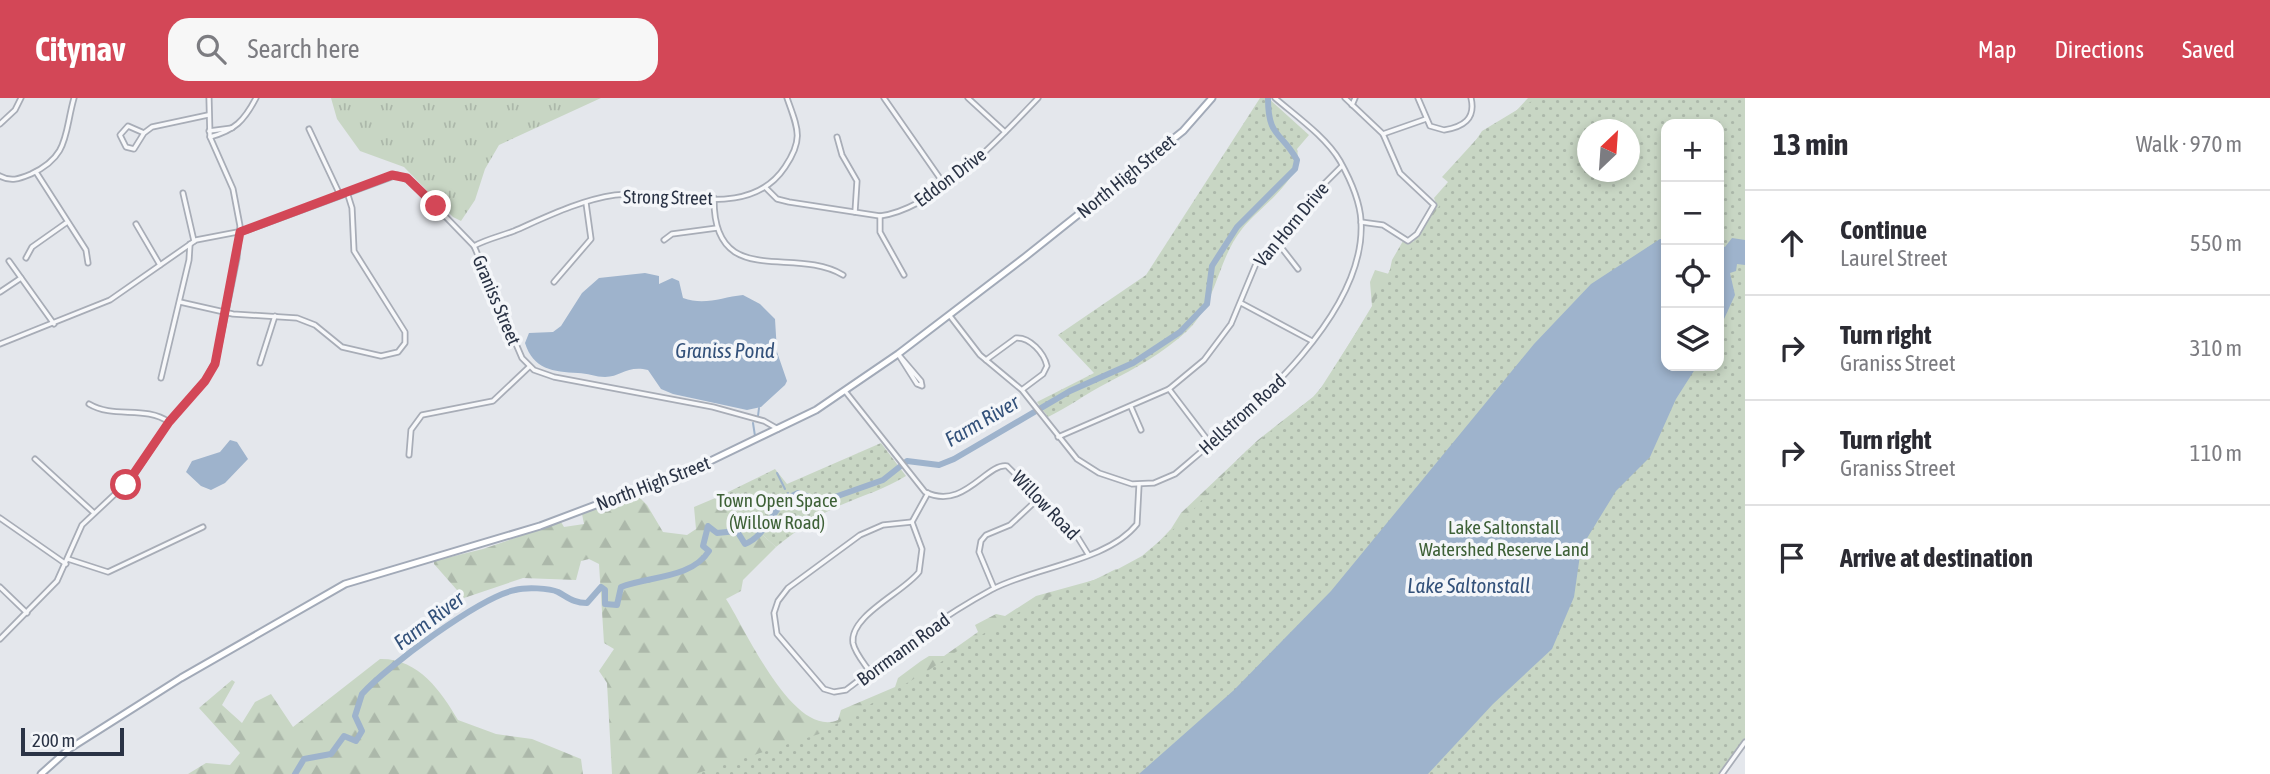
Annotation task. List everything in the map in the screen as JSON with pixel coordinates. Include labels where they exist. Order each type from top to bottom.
[{"type":"main road","name":"North High Street","points":[[41,774],[69,749],[181,677],[345,584],[540,526],[702,465],[778,429],[845,391],[950,316],[1183,131],[1212,98]]},
{"type":"street","points":[[0,124],[15,110],[21,98]]},
{"type":"street","points":[[0,176],[13,180],[36,172],[51,162],[63,146],[74,98]]},
{"type":"street","points":[[0,639],[52,587],[67,562],[79,530],[93,512],[132,478],[169,422],[211,372],[218,355],[240,232],[233,189],[209,134],[209,98]]},
{"type":"street","points":[[209,134],[234,128],[256,98]]},
{"type":"street","points":[[766,188],[783,171],[799,142],[787,98]]},
{"type":"street","points":[[884,98],[944,184]]},
{"type":"street","points":[[968,98],[1005,132]]},
{"type":"street","name":"Eddon Drive","points":[[766,188],[781,201],[880,216],[908,209],[976,162],[1038,98]]},
{"type":"street","name":"Hellstrom Road","points":[[1139,484],[1168,478],[1287,375],[1312,341],[1353,271],[1361,222],[1355,193],[1332,150],[1275,98]]},
{"type":"street","points":[[1345,98],[1383,134],[1400,173],[1434,204],[1430,216],[1408,241],[1382,225],[1361,222]]},
{"type":"street","points":[[1352,104],[1356,98]]},
{"type":"street","points":[[1418,98],[1430,126],[1444,130],[1464,124],[1473,113],[1471,98]]},
{"type":"street","points":[[144,133],[128,126],[120,135],[131,149],[139,144],[144,133],[158,125],[208,115]]},
{"type":"street","points":[[1383,134],[1426,119]]},
{"type":"street","points":[[309,129],[340,195]]},
{"type":"street","points":[[837,137],[842,155],[858,181],[855,212]]},
{"type":"street","name":"Van Horn Drive","points":[[1058,437],[1169,389],[1216,346],[1241,303],[1258,259],[1299,219],[1320,188],[1342,166]]},
{"type":"street","points":[[36,172],[86,250],[89,262]]},
{"type":"street","name":"Graniss Street","points":[[192,242],[240,232],[392,175],[402,176],[474,246],[519,354],[530,366],[549,376],[722,409],[778,429]]},
{"type":"street","name":"Strong Street","points":[[474,246],[586,203],[619,195],[744,197],[766,188]]},
{"type":"street","points":[[180,303],[227,312],[309,321],[336,344],[350,349],[387,356],[398,352],[404,346],[404,328],[354,251],[352,208],[347,192]]},
{"type":"street","points":[[161,378],[192,242],[183,193]]},
{"type":"street","points":[[714,198],[716,228],[728,246],[748,259],[828,269],[843,275]]},
{"type":"street","points":[[554,282],[591,239],[586,203]]},
{"type":"street","points":[[880,216],[880,232],[904,275]]},
{"type":"street","points":[[26,258],[32,247],[66,222]]},
{"type":"street","points":[[136,224],[160,265]]},
{"type":"street","points":[[664,240],[673,233],[716,228]]},
{"type":"street","points":[[0,344],[115,297],[192,242]]},
{"type":"street","points":[[1277,242],[1298,269]]},
{"type":"street","points":[[9,261],[54,324]]},
{"type":"street","points":[[0,292],[21,278]]},
{"type":"street","points":[[1241,303],[1312,341]]},
{"type":"street","points":[[260,363],[275,316]]},
{"type":"street","points":[[950,316],[986,360],[1022,390],[1077,459],[1099,473],[1139,484]]},
{"type":"street","points":[[986,360],[1016,338],[1029,341],[1042,355],[1047,366],[1043,374],[1022,390]]},
{"type":"street","points":[[898,354],[921,381],[921,386],[917,384],[898,354]]},
{"type":"street","points":[[409,455],[411,430],[422,415],[493,401],[530,366]]},
{"type":"street","points":[[1169,389],[1210,443]]},
{"type":"street","points":[[845,391],[895,458],[928,494],[912,522],[922,549],[919,572],[862,619],[853,633],[855,648],[870,672]]},
{"type":"street","points":[[89,404],[108,411],[156,414],[169,422]]},
{"type":"street","points":[[1131,407],[1141,430]]},
{"type":"street","points":[[35,459],[93,512]]},
{"type":"street","name":"Willow Road","points":[[928,494],[967,491],[1004,465],[1075,533],[1087,554]]},
{"type":"street","name":"Borrmann Road","points":[[912,522],[883,525],[860,535],[789,588],[776,607],[774,621],[777,634],[820,687],[842,691],[934,623],[994,588],[1112,545],[1134,528],[1138,520],[1139,484]]},
{"type":"street","points":[[994,588],[979,552],[981,541],[986,535],[1010,525],[1040,497]]},
{"type":"street","points":[[0,518],[37,547],[67,562],[108,572],[174,544],[203,527]]},
{"type":"street","points":[[0,587],[27,613]]},
{"type":"street","points":[[1722,774],[1744,745]]},
{"type":"green space","points":[[331,98],[601,98],[499,145],[485,169],[475,200],[461,221],[453,217],[404,167],[360,151],[337,119]]},
{"type":"green space","points":[[1260,98],[1268,98],[1309,135],[1297,149],[1294,171],[1287,182],[1250,220],[1234,241],[1205,308],[1187,331],[1159,353],[1048,417],[1037,402],[1094,373],[1058,335],[1146,275]]},
{"type":"green space","points":[[1528,98],[1745,98],[1724,119],[1661,119],[1661,244],[1139,774],[612,774],[607,683],[599,671],[614,649],[604,643],[599,564],[589,559],[581,561],[576,580],[523,578],[464,598],[434,564],[434,561],[483,549],[561,522],[564,527],[584,524],[582,514],[635,493],[647,505],[663,532],[687,535],[696,529],[694,507],[720,496],[776,547],[743,580],[741,591],[726,599],[772,678],[788,698],[804,713],[821,721],[838,720],[841,710],[895,687],[898,678],[929,656],[944,656],[978,632],[975,625],[996,614],[1005,616],[1036,596],[1094,580],[1116,569],[1120,571],[1149,552],[1171,529],[1181,513],[1258,440],[1313,397],[1326,382],[1372,306],[1370,282],[1375,270],[1389,274],[1392,260],[1403,241],[1413,242],[1437,206],[1434,198],[1448,182],[1442,177],[1484,131],[1516,111]]},
{"type":"green space","name":"Lake Saltonstall Watershed Reserve Land","points":[[1537,98],[1745,98],[1745,738],[1719,774],[695,774],[819,734],[926,672],[1007,618],[1060,592],[1105,576],[1142,556],[1183,521],[1246,451],[1317,394],[1370,311],[1399,251],[1403,245],[1410,250],[1442,202],[1438,198],[1482,131]]},
{"type":"green space","name":"Town Open Space (Willow Road)","points":[[881,443],[906,476],[824,514],[776,547],[720,496],[775,469],[787,484]]},
{"type":"green space","points":[[380,659],[394,660],[417,670],[436,688],[458,720],[496,734],[532,739],[581,759],[583,774],[188,774],[206,763],[230,765],[240,753],[199,708],[232,680],[235,682],[222,705],[242,723],[255,702],[271,694],[293,727]]},
{"type":"water","points":[[1732,238],[1745,240],[1745,265],[1737,264],[1736,271],[1730,273],[1735,295],[1724,319],[1724,247]]},
{"type":"water","name":"Lake Saltonstall","points":[[1661,239],[1661,371],[1694,371],[1676,399],[1650,457],[1616,491],[1581,548],[1574,597],[1552,649],[1493,704],[1428,774],[1139,774],[1234,690],[1331,591],[1534,344],[1591,284]]},
{"type":"water","name":"Graniss Pond","points":[[645,273],[659,276],[659,284],[672,278],[679,281],[683,298],[706,301],[743,295],[760,304],[775,319],[777,352],[787,381],[785,385],[761,407],[747,410],[673,394],[661,389],[648,370],[635,369],[602,377],[552,370],[533,359],[525,343],[529,333],[553,332],[561,326],[582,293],[599,278]]},
{"type":"water","points":[[230,440],[237,442],[248,459],[225,483],[211,490],[201,486],[186,472],[192,461],[220,452]]},
{"type":"waterway","name":"Farm River","points":[[295,774],[304,759],[331,754],[344,736],[356,741],[362,731],[355,716],[362,694],[391,667],[434,635],[499,595],[520,589],[543,589],[587,603],[601,587],[605,590],[605,604],[617,605],[621,587],[681,572],[701,560],[709,551],[703,546],[708,526],[717,533],[737,531],[745,544],[760,534],[782,504],[798,493],[818,500],[832,498],[883,480],[907,461],[939,465],[954,459],[1070,391],[1133,363],[1180,332],[1207,304],[1212,266],[1237,227],[1295,169],[1297,160],[1273,128],[1268,98]]},
{"type":"waterway","points":[[758,416],[759,408]]},
{"type":"waterway","points":[[753,423],[755,436]]},
{"type":"waterway","points":[[777,473],[785,489]]},
{"type":"route","points":[[126,485],[143,464],[169,422],[205,381],[215,364],[240,232],[392,175],[407,178],[436,206]]}]
